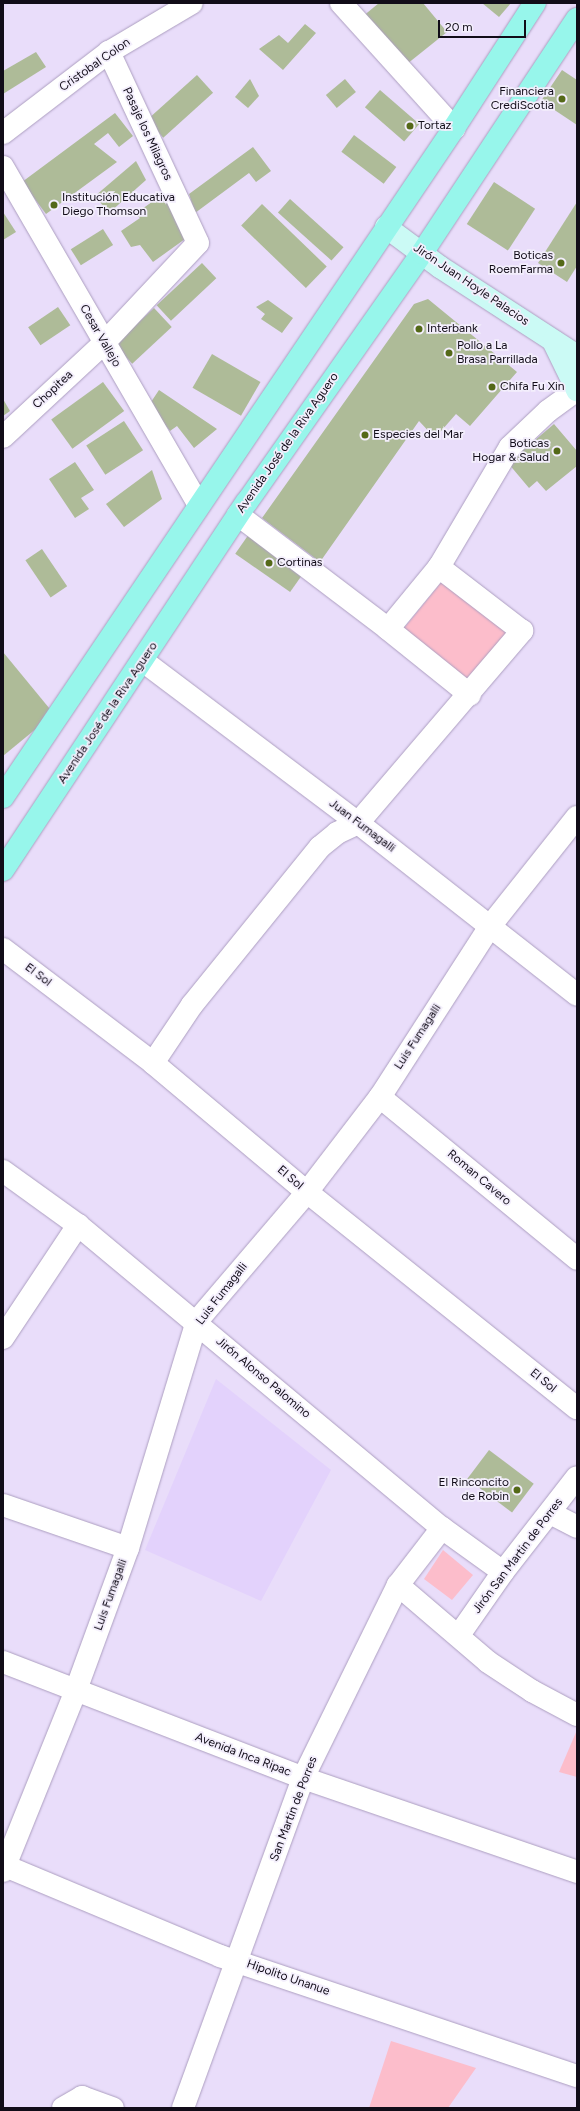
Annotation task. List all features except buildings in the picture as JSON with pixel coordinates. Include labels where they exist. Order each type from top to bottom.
[{"type":"main road","points":[[3,797],[198,505],[454,128],[535,3]]},
{"type":"main road","name":"Avenida José de la Riva Aguero","points":[[3,870],[143,661],[238,515],[422,253],[577,19]]},
{"type":"street","name":"Cristobal Colon","points":[[3,133],[109,52],[192,3]]},
{"type":"street","points":[[341,3],[454,128]]},
{"type":"street","name":"Pasaje los Milagros","points":[[104,343],[198,243],[109,52]]},
{"type":"street","name":"Cesar Vallejo","points":[[3,167],[198,505]]},
{"type":"street","name":"Jirón Juan Hoyle Palacios","points":[[386,227],[422,253],[577,356]]},
{"type":"street","points":[[388,629],[439,567],[510,447],[548,411],[577,390],[553,340]]},
{"type":"street","name":"Chopitea","points":[[3,437],[104,343]]},
{"type":"street","points":[[238,515],[388,629],[470,695]]},
{"type":"street","points":[[153,1063],[192,1005],[320,847],[337,833],[358,823],[470,695],[522,631],[439,567]]},
{"type":"street","name":"Juan Fumagalli","points":[[143,661],[491,925],[577,995]]},
{"type":"street","name":"Luis Fumagalli","points":[[4,1868],[9,1837],[76,1690],[128,1548],[197,1321],[307,1192],[380,1097],[491,925],[577,817]]},
{"type":"street","name":"El Sol","points":[[3,949],[153,1063],[307,1192],[577,1408]]},
{"type":"street","name":"Roman Cavero","points":[[380,1097],[577,1259]]},
{"type":"street","name":"Jirón Alonso Palomino","points":[[3,1171],[78,1225],[197,1321],[442,1528],[503,1572]]},
{"type":"street","points":[[3,1338],[78,1225]]},
{"type":"street","name":"Jirón San Martin de Porres","points":[[459,1635],[503,1572],[577,1477]]},
{"type":"street","points":[[3,1505],[128,1548]]},
{"type":"street","points":[[550,1513],[577,1527]]},
{"type":"street","name":"San Martin de Porres","points":[[183,2108],[303,1778],[398,1585],[442,1528]]},
{"type":"street","points":[[398,1585],[459,1635],[488,1662],[526,1687],[577,1715]]},
{"type":"street","name":"Avenida Inca Ripac","points":[[3,1662],[303,1778],[577,1872]]},
{"type":"street","name":"Hipolito Unanue","points":[[4,1868],[220,1956],[238,1960],[577,2076]]},
{"type":"street","points":[[63,2108],[82,2097],[113,2108]]},
{"type":"shaded area","points":[[443,580],[511,635],[470,685],[402,631]]},
{"type":"shaded area","points":[[216,1379],[331,1470],[261,1601],[145,1550]]},
{"type":"shaded area","points":[[443,1550],[473,1575],[452,1600],[424,1579]]},
{"type":"shaded area","points":[[577,1730],[577,1777],[559,1772]]},
{"type":"shaded area","points":[[391,2041],[476,2068],[448,2108],[369,2108]]},
{"type":"place","name":"Financiera CrediScotia","points":[[562,99]]},
{"type":"place","name":"Tortaz","points":[[410,126]]},
{"type":"place","name":"Institución Educativa Diego Thomson","points":[[54,205]]},
{"type":"place","name":"Boticas RoemFarma","points":[[561,263]]},
{"type":"place","name":"Interbank","points":[[419,329]]},
{"type":"place","name":"Pollo a La Brasa Parrillada","points":[[449,353]]},
{"type":"place","name":"Chifa Fu Xin","points":[[492,387]]},
{"type":"place","name":"Especies del Mar","points":[[365,435]]},
{"type":"place","name":"Boticas Hogar & Salud","points":[[557,451]]},
{"type":"place","name":"Cortinas","points":[[269,563]]},
{"type":"place","name":"El Rinconcito de Robin","points":[[517,1490]]}]
